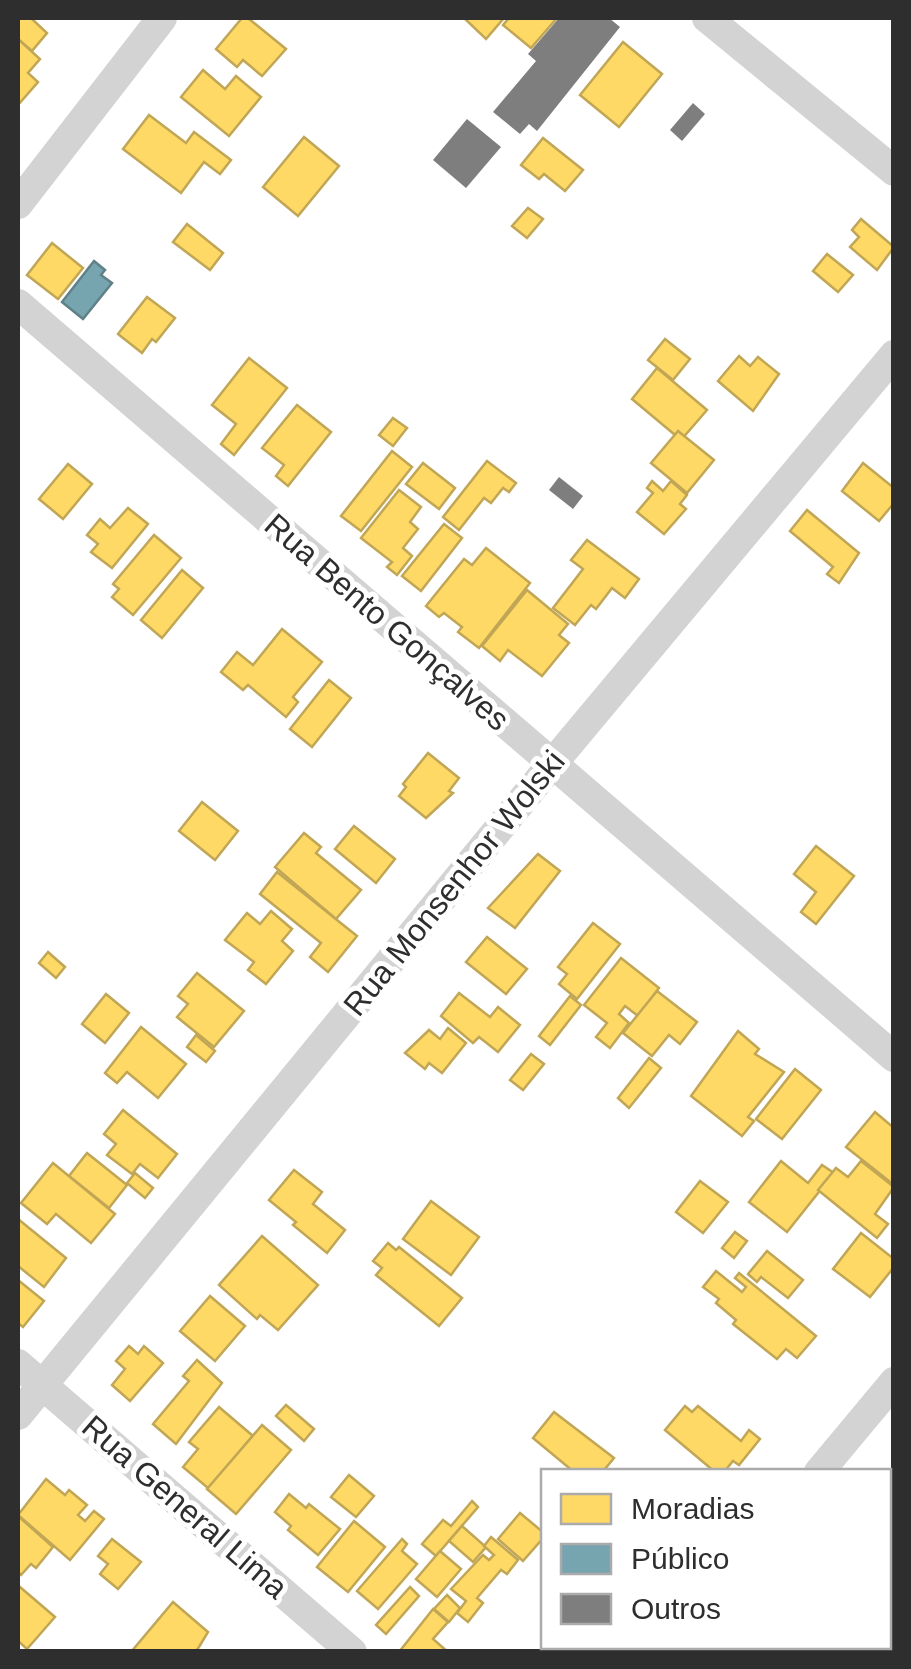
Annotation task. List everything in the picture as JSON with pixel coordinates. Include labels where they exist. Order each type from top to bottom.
[{"type":"street","points":[[18,204],[162,18]]},
{"type":"street","points":[[707,18],[894,171]]},
{"type":"street","name":"Rua Bento Gonçalves","points":[[18,304],[894,1057]]},
{"type":"street","name":"Rua Monsenhor Wolski","points":[[18,1415],[552,764],[894,355]]},
{"type":"street","name":"Rua General Lima","points":[[18,1364],[352,1652]]},
{"type":"street","points":[[822,1469],[894,1382]]},
{"type":"building: Moradias","points":[[18,18],[31,18],[47,33],[32,51],[18,39]]},
{"type":"building: Moradias","points":[[242,18],[248,18],[286,49],[262,76],[243,60],[237,67],[216,49]]},
{"type":"building: Moradias","points":[[464,18],[504,18],[486,39]]},
{"type":"building: Moradias","points":[[509,18],[557,18],[531,48],[503,25]]},
{"type":"building: Moradias","points":[[18,39],[40,59],[28,73],[38,82],[18,105]]},
{"type":"building: Moradias","points":[[623,42],[662,74],[619,127],[580,95]]},
{"type":"building: Moradias","points":[[203,70],[225,89],[236,76],[261,97],[229,136],[181,97]]},
{"type":"building: Moradias","points":[[149,115],[186,143],[194,132],[231,160],[220,174],[204,162],[181,193],[123,149]]},
{"type":"building: Moradias","points":[[304,137],[339,166],[298,216],[263,187]]},
{"type":"building: Moradias","points":[[543,138],[583,170],[565,191],[544,174],[539,179],[521,165]]},
{"type":"building: Moradias","points":[[528,208],[543,219],[527,238],[512,226]]},
{"type":"building: Moradias","points":[[861,219],[894,247],[877,270],[850,247],[859,237],[852,230]]},
{"type":"building: Moradias","points":[[187,224],[223,253],[210,270],[173,242]]},
{"type":"building: Moradias","points":[[52,243],[83,268],[58,299],[27,275]]},
{"type":"building: Moradias","points":[[827,254],[853,275],[838,292],[813,271]]},
{"type":"building: Moradias","points":[[147,297],[175,318],[142,353],[118,334]]},
{"type":"building: Moradias","points":[[665,339],[690,359],[673,380],[648,360]]},
{"type":"building: Moradias","points":[[739,356],[750,366],[758,357],[779,374],[753,411],[718,381]]},
{"type":"building: Moradias","points":[[249,358],[287,388],[234,455],[221,444],[236,424],[212,405]]},
{"type":"building: Moradias","points":[[657,368],[707,410],[681,440],[632,399]]},
{"type":"building: Moradias","points":[[297,405],[331,432],[288,486],[276,476],[284,465],[262,448]]},
{"type":"building: Moradias","points":[[393,418],[407,428],[393,446],[379,435]]},
{"type":"building: Moradias","points":[[678,431],[714,460],[687,493],[651,463]]},
{"type":"building: Moradias","points":[[392,451],[412,467],[361,531],[341,516]]},
{"type":"building: Moradias","points":[[487,461],[516,483],[509,492],[503,488],[491,503],[484,498],[459,530],[443,517]]},
{"type":"building: Moradias","points":[[423,463],[455,488],[439,509],[406,484]]},
{"type":"building: Moradias","points":[[863,463],[894,488],[894,503],[879,521],[842,491]]},
{"type":"building: Moradias","points":[[68,464],[92,484],[63,519],[39,499]]},
{"type":"building: Moradias","points":[[652,481],[663,491],[671,481],[687,495],[680,504],[686,509],[664,534],[637,512],[653,493],[647,488]]},
{"type":"building: Moradias","points":[[399,490],[421,507],[410,522],[418,529],[403,548],[412,556],[397,575],[387,567],[392,562],[361,538]]},
{"type":"building: Moradias","points":[[128,508],[148,524],[112,568],[91,552],[98,544],[87,535],[100,519],[110,528]]},
{"type":"building: Moradias","points":[[807,510],[859,553],[839,583],[827,574],[833,567],[790,531]]},
{"type":"building: Moradias","points":[[444,524],[462,538],[421,591],[402,576]]},
{"type":"building: Moradias","points":[[154,535],[181,558],[133,615],[112,597],[119,589],[113,584]]},
{"type":"building: Moradias","points":[[587,540],[639,579],[625,598],[612,588],[596,609],[591,605],[575,625],[553,608],[583,569],[571,560]]},
{"type":"building: Moradias","points":[[486,548],[530,583],[479,648],[458,632],[462,627],[444,613],[439,617],[426,606],[464,559],[472,565]]},
{"type":"building: Moradias","points":[[182,570],[203,588],[162,638],[141,620]]},
{"type":"building: Moradias","points":[[527,590],[568,624],[559,635],[569,643],[542,676],[508,650],[500,661],[482,646]]},
{"type":"building: Moradias","points":[[282,629],[322,662],[293,697],[298,702],[286,717],[248,685],[243,690],[221,672],[237,652],[253,665]]},
{"type":"building: Moradias","points":[[329,680],[351,698],[312,747],[290,729]]},
{"type":"building: Moradias","points":[[428,753],[459,778],[449,791],[453,793],[426,818],[399,796],[406,787],[403,784]]},
{"type":"building: Moradias","points":[[202,802],[238,831],[215,860],[179,831]]},
{"type":"building: Moradias","points":[[354,826],[395,859],[376,883],[335,849]]},
{"type":"building: Moradias","points":[[304,833],[321,847],[316,853],[361,890],[336,919],[275,867]]},
{"type":"building: Moradias","points":[[816,846],[854,876],[816,924],[801,912],[816,892],[794,874]]},
{"type":"building: Moradias","points":[[538,854],[560,871],[515,928],[488,908]]},
{"type":"building: Moradias","points":[[277,872],[357,936],[328,972],[310,957],[321,943],[260,894]]},
{"type":"building: Moradias","points":[[271,911],[292,929],[282,941],[293,951],[266,984],[248,970],[254,962],[225,940],[247,913],[260,924]]},
{"type":"building: Moradias","points":[[593,923],[620,944],[577,999],[559,984],[567,974],[558,967]]},
{"type":"building: Moradias","points":[[487,937],[527,969],[506,994],[466,962]]},
{"type":"building: Moradias","points":[[48,952],[65,967],[56,978],[39,963]]},
{"type":"building: Moradias","points":[[621,958],[659,988],[638,1016],[625,1006],[619,1014],[629,1023],[610,1048],[596,1037],[607,1023],[584,1005]]},
{"type":"building: Moradias","points":[[197,973],[244,1011],[214,1047],[177,1017],[188,1004],[178,996]]},
{"type":"building: Moradias","points":[[657,991],[697,1022],[680,1044],[669,1035],[652,1056],[623,1033]]},
{"type":"building: Moradias","points":[[459,993],[490,1017],[498,1007],[520,1025],[498,1052],[479,1037],[473,1043],[441,1016]]},
{"type":"building: Moradias","points":[[106,994],[129,1013],[105,1043],[82,1024]]},
{"type":"building: Moradias","points":[[570,996],[581,1005],[550,1045],[539,1036]]},
{"type":"building: Moradias","points":[[141,1027],[186,1064],[158,1098],[127,1072],[117,1083],[105,1073]]},
{"type":"building: Moradias","points":[[448,1028],[466,1043],[442,1073],[429,1063],[425,1069],[405,1053],[429,1030],[440,1039]]},
{"type":"building: Moradias","points":[[738,1031],[759,1049],[755,1054],[784,1072],[748,1117],[754,1121],[742,1136],[691,1096]]},
{"type":"building: Moradias","points":[[196,1035],[215,1051],[206,1062],[187,1047]]},
{"type":"building: Moradias","points":[[531,1054],[544,1064],[523,1090],[510,1080]]},
{"type":"building: Moradias","points":[[649,1058],[661,1068],[629,1108],[618,1098]]},
{"type":"building: Moradias","points":[[795,1069],[821,1090],[782,1139],[756,1119]]},
{"type":"building: Moradias","points":[[123,1110],[177,1154],[158,1178],[140,1164],[132,1174],[107,1155],[116,1144],[104,1134]]},
{"type":"building: Moradias","points":[[875,1112],[894,1128],[894,1185],[846,1147]]},
{"type":"building: Moradias","points":[[87,1153],[127,1185],[109,1208],[69,1176]]},
{"type":"building: Moradias","points":[[781,1161],[808,1183],[822,1165],[834,1173],[787,1232],[749,1202]]},
{"type":"building: Moradias","points":[[861,1161],[894,1187],[875,1214],[888,1224],[877,1238],[818,1190],[836,1168],[848,1177]]},
{"type":"building: Moradias","points":[[53,1163],[115,1214],[91,1243],[56,1214],[47,1224],[21,1203]]},
{"type":"building: Moradias","points":[[294,1170],[322,1192],[313,1204],[345,1230],[327,1253],[269,1200]]},
{"type":"building: Moradias","points":[[135,1173],[153,1188],[145,1198],[127,1183]]},
{"type":"building: Moradias","points":[[700,1181],[728,1202],[703,1233],[676,1212]]},
{"type":"building: Moradias","points":[[431,1201],[479,1237],[451,1275],[403,1239]]},
{"type":"building: Moradias","points":[[18,1219],[66,1258],[44,1287],[18,1266]]},
{"type":"building: Moradias","points":[[735,1232],[747,1241],[734,1258],[722,1248]]},
{"type":"building: Moradias","points":[[861,1233],[894,1259],[894,1267],[870,1297],[833,1269]]},
{"type":"building: Moradias","points":[[262,1236],[318,1285],[278,1330],[260,1315],[257,1319],[219,1285]]},
{"type":"building: Moradias","points":[[388,1243],[396,1250],[399,1247],[462,1298],[439,1326],[376,1275],[382,1268],[373,1261]]},
{"type":"building: Moradias","points":[[767,1251],[803,1280],[788,1298],[761,1277],[757,1282],[748,1274]]},
{"type":"building: Moradias","points":[[716,1271],[742,1292],[746,1287],[735,1278],[739,1273],[816,1336],[797,1358],[786,1349],[777,1359],[733,1324],[736,1320],[716,1303],[719,1299],[703,1287]]},
{"type":"building: Moradias","points":[[18,1280],[44,1301],[23,1327],[18,1323]]},
{"type":"building: Moradias","points":[[210,1296],[245,1326],[215,1361],[180,1331]]},
{"type":"building: Moradias","points":[[129,1346],[138,1354],[144,1346],[163,1363],[130,1401],[112,1385],[125,1369],[116,1361]]},
{"type":"building: Moradias","points":[[197,1360],[222,1383],[176,1444],[153,1424],[189,1381],[183,1376]]},
{"type":"building: Moradias","points":[[286,1405],[314,1429],[304,1441],[276,1416]]},
{"type":"building: Moradias","points":[[685,1406],[692,1412],[698,1406],[741,1441],[749,1430],[760,1439],[739,1465],[733,1461],[726,1469],[711,1469],[665,1430]]},
{"type":"building: Moradias","points":[[219,1407],[253,1436],[208,1488],[183,1467],[198,1449],[189,1442]]},
{"type":"building: Moradias","points":[[554,1412],[614,1458],[605,1469],[570,1469],[533,1438]]},
{"type":"building: Moradias","points":[[262,1425],[291,1450],[236,1514],[207,1489]]},
{"type":"building: Moradias","points":[[349,1475],[374,1496],[356,1517],[331,1497]]},
{"type":"building: Moradias","points":[[46,1479],[65,1495],[69,1490],[87,1505],[78,1515],[85,1521],[94,1511],[104,1519],[70,1560],[18,1515]]},
{"type":"building: Moradias","points":[[289,1494],[306,1508],[309,1504],[340,1529],[318,1555],[288,1530],[291,1526],[275,1512]]},
{"type":"building: Moradias","points":[[472,1501],[478,1507],[436,1556],[422,1544],[443,1520],[451,1526]]},
{"type":"building: Moradias","points":[[520,1513],[541,1530],[541,1540],[523,1561],[498,1539]]},
{"type":"building: Moradias","points":[[18,1516],[53,1547],[36,1568],[31,1564],[21,1575],[18,1572]]},
{"type":"building: Moradias","points":[[354,1521],[385,1547],[348,1592],[317,1567]]},
{"type":"building: Moradias","points":[[462,1526],[486,1547],[473,1562],[449,1541]]},
{"type":"building: Moradias","points":[[491,1537],[518,1560],[507,1574],[501,1570],[477,1598],[483,1603],[468,1622],[457,1613],[466,1601],[451,1589],[483,1555],[489,1560],[494,1555],[484,1546]]},
{"type":"building: Moradias","points":[[112,1539],[141,1562],[118,1589],[100,1574],[108,1564],[98,1556]]},
{"type":"building: Moradias","points":[[402,1539],[407,1544],[402,1551],[417,1564],[378,1609],[357,1591]]},
{"type":"building: Moradias","points":[[440,1551],[461,1569],[437,1597],[416,1579]]},
{"type":"building: Moradias","points":[[20,1587],[55,1617],[27,1649],[18,1641]]},
{"type":"building: Moradias","points":[[410,1587],[419,1596],[386,1634],[376,1625]]},
{"type":"building: Moradias","points":[[447,1595],[460,1608],[449,1622],[434,1609]]},
{"type":"building: Moradias","points":[[173,1602],[208,1632],[195,1652],[131,1652]]},
{"type":"building: Moradias","points":[[433,1609],[448,1622],[433,1639],[448,1652],[399,1652]]},
{"type":"building: Público","points":[[94,261],[105,270],[101,275],[112,283],[83,319],[62,302]]},
{"type":"building: Outros","points":[[559,18],[609,18],[620,27],[537,131],[529,124],[520,134],[493,112],[536,61],[528,54]]},
{"type":"building: Outros","points":[[693,103],[705,114],[682,141],[670,130]]},
{"type":"building: Outros","points":[[467,119],[501,147],[466,188],[433,160]]},
{"type":"building: Outros","points":[[559,477],[583,496],[573,509],[549,490]]}]
